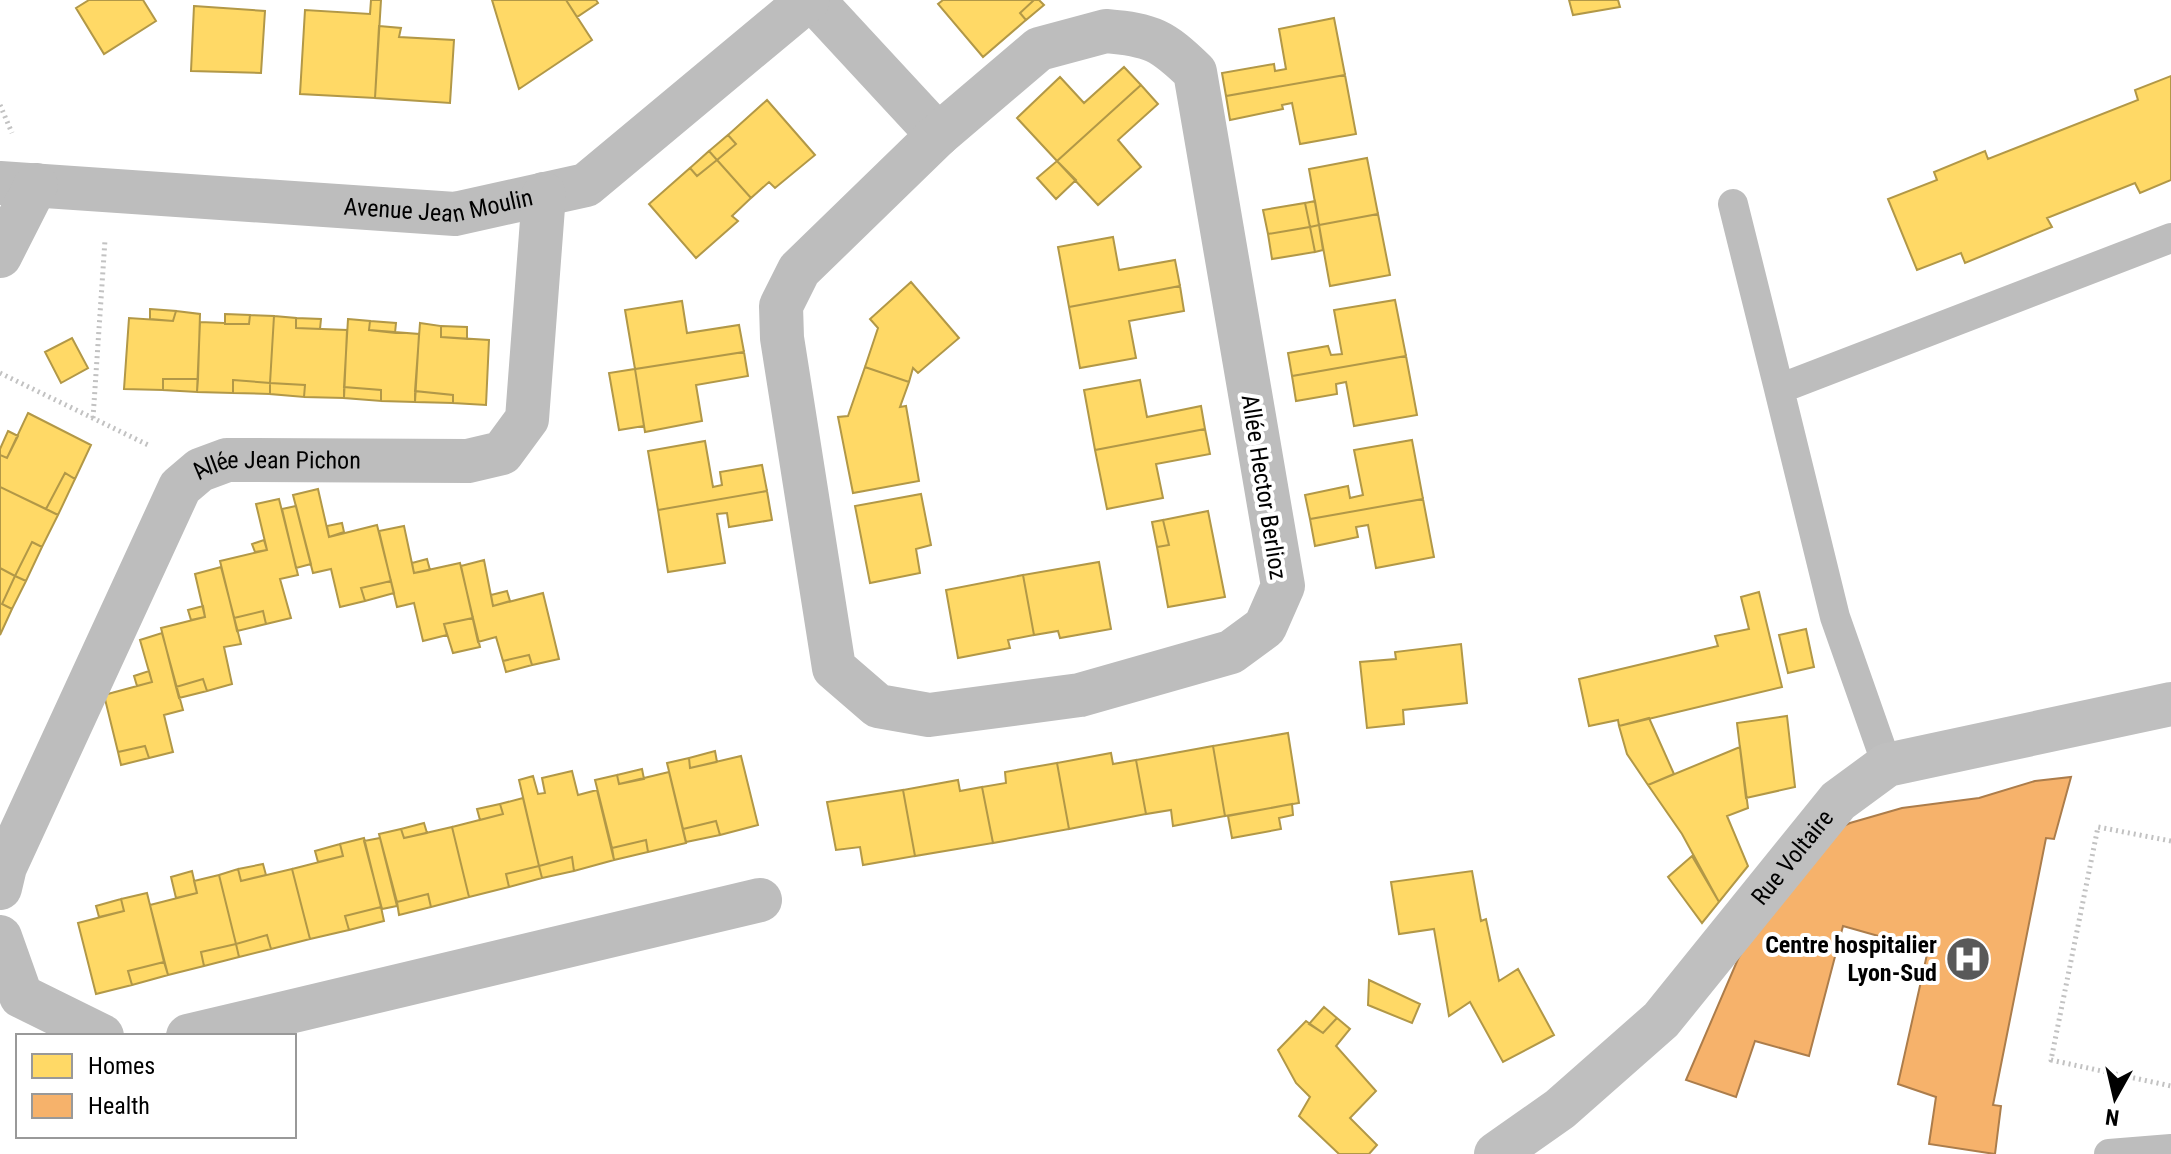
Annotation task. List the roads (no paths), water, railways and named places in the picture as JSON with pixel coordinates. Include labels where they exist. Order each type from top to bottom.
[{"type":"street","points":[[811,0],[938,135]]},
{"type":"street","name":"Avenue Jean Moulin","points":[[18,184],[455,214],[586,185],[811,0]]},
{"type":"street","name":"Allée Hector Berlioz","points":[[1106,31],[1141,34],[1168,46],[1195,72],[1283,586],[1265,627],[1231,652],[1080,695],[929,715],[878,706],[834,668],[782,338],[781,306],[799,270],[938,135],[1039,49],[1106,31]]},
{"type":"street","points":[[0,256],[18,184]]},
{"type":"street","name":"Allée Jean Pichon","points":[[0,888],[5,867],[180,487],[200,470],[227,460],[468,461],[502,453],[527,419],[544,194]]},
{"type":"street","name":"Rue Voltaire","points":[[1496,1154],[1560,1109],[1661,1020],[1838,801],[1887,765],[2171,704]]},
{"type":"street","points":[[196,1034],[760,900]]},
{"type":"street","points":[[0,937],[21,996],[98,1034]]},
{"type":"lane","points":[[1733,204],[1835,617],[1887,765]]},
{"type":"lane","points":[[1779,389],[2171,238]]},
{"type":"lane","points":[[2109,1154],[2171,1149]]},
{"type":"place","name":"Centre hospitalier Lyon-Sud","points":[[1968,959]]}]
